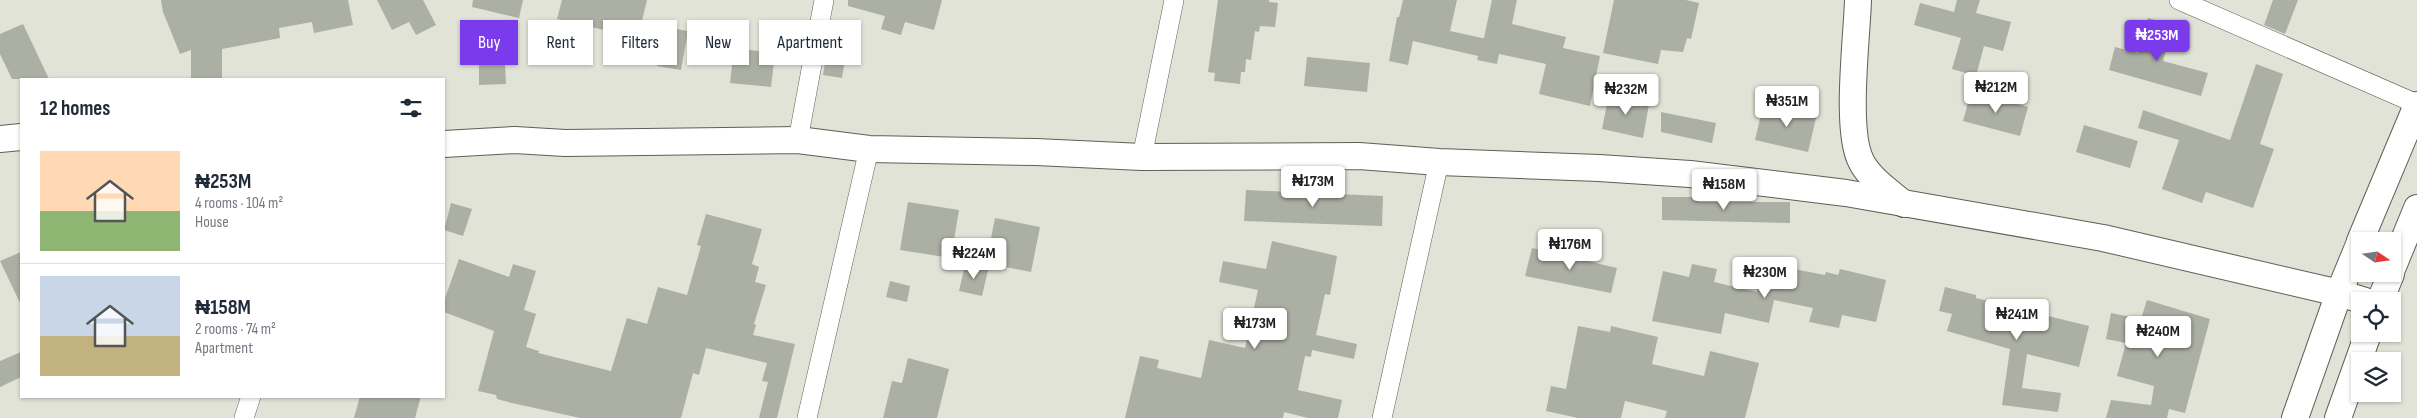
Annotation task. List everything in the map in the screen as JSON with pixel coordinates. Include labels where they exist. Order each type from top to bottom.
[{"type":"street","points":[[798,140],[824,0]]},
{"type":"street","points":[[1142,157],[1174,0]]},
{"type":"street","points":[[1858,0],[1853,110],[1855,144],[1861,162],[1878,182],[1904,204]]},
{"type":"street","points":[[2179,0],[2417,105],[2364,232]]},
{"type":"street","points":[[445,144],[515,140],[565,143],[798,140],[869,149],[1036,152],[1142,157],[1359,156],[1439,162],[1600,168],[1690,174],[1804,187],[2103,238],[2351,297]]},
{"type":"street","points":[[807,418],[869,149]]},
{"type":"street","points":[[1382,418],[1439,162]]},
{"type":"street","points":[[2401,247],[2417,208]]},
{"type":"street","points":[[2295,418],[2351,264]]},
{"type":"street","points":[[2338,418],[2365,342]]},
{"type":"street","points":[[244,418],[250,398]]},
{"type":"building","points":[[161,0],[348,0],[353,25],[314,33],[312,22],[279,28],[280,38],[222,49],[222,78],[191,78],[191,50],[180,54],[163,12]]},
{"type":"building","points":[[377,0],[423,0],[436,25],[416,35],[409,22],[392,30]]},
{"type":"building","points":[[473,0],[523,0],[519,18],[472,7]]},
{"type":"building","points":[[562,0],[647,0],[642,20],[603,20],[603,30],[593,27],[593,20],[557,19]]},
{"type":"building","points":[[848,0],[942,0],[934,30],[905,22],[901,35],[881,29],[885,16],[848,6]]},
{"type":"building","points":[[1218,0],[1269,0],[1269,2],[1278,3],[1275,27],[1260,26],[1259,32],[1255,31],[1251,60],[1246,59],[1245,72],[1241,72],[1240,84],[1214,81],[1215,73],[1208,72]]},
{"type":"building","points":[[1403,0],[1457,0],[1450,31],[1484,38],[1492,0],[1517,0],[1512,24],[1566,37],[1563,48],[1600,56],[1590,106],[1539,94],[1546,64],[1499,54],[1497,64],[1477,60],[1478,56],[1413,41],[1408,65],[1389,61],[1397,17],[1399,17]]},
{"type":"building","points":[[1614,0],[1686,0],[1699,3],[1691,39],[1687,38],[1683,52],[1661,50],[1658,64],[1603,53]]},
{"type":"building","points":[[1957,0],[1980,0],[1976,13],[2011,22],[2003,51],[1984,46],[1976,76],[1952,69],[1961,38],[1914,25],[1920,3],[1954,12]]},
{"type":"building","points":[[2273,0],[2298,0],[2285,34],[2264,25]]},
{"type":"building","points":[[2148,18],[2173,25],[2163,61],[2208,73],[2201,96],[2109,70],[2115,47],[2138,53]]},
{"type":"building","points":[[23,24],[49,78],[12,79],[0,54],[0,34]]},
{"type":"building","points":[[677,29],[687,31],[681,70],[657,66],[677,65]]},
{"type":"building","points":[[749,50],[759,51],[759,65],[774,65],[771,87],[730,83],[732,65],[749,65]]},
{"type":"building","points":[[1307,57],[1370,63],[1367,92],[1304,86]]},
{"type":"building","points":[[2256,64],[2283,74],[2260,144],[2274,149],[2253,208],[2206,192],[2202,203],[2162,189],[2179,140],[2138,128],[2143,110],[2230,140]]},
{"type":"building","points":[[479,65],[505,65],[506,84],[479,85]]},
{"type":"building","points":[[825,65],[844,65],[842,78],[823,75]]},
{"type":"building","points":[[1971,92],[2028,107],[2020,136],[1963,121]]},
{"type":"building","points":[[1609,94],[1649,104],[1643,138],[1602,129]]},
{"type":"building","points":[[1763,106],[1786,112],[1787,107],[1817,114],[1808,152],[1755,140]]},
{"type":"building","points":[[1661,112],[1716,123],[1712,143],[1661,132]]},
{"type":"building","points":[[2084,125],[2138,141],[2130,168],[2076,152]]},
{"type":"building","points":[[1246,190],[1383,196],[1382,226],[1244,221]]},
{"type":"building","points":[[1662,197],[1699,197],[1699,202],[1790,202],[1790,223],[1662,220]]},
{"type":"building","points":[[908,202],[959,210],[951,258],[900,250]]},
{"type":"building","points":[[451,203],[472,209],[463,236],[445,230]]},
{"type":"building","points":[[706,214],[762,229],[752,264],[759,267],[755,282],[766,285],[754,324],[756,325],[753,335],[795,344],[777,418],[759,418],[768,382],[762,381],[767,363],[706,348],[699,375],[693,373],[681,418],[580,418],[512,403],[497,399],[496,395],[478,391],[494,331],[445,312],[445,298],[459,259],[509,277],[513,264],[536,271],[524,310],[536,314],[526,347],[539,351],[538,353],[611,371],[627,318],[647,324],[658,287],[687,295],[701,246],[697,245]]},
{"type":"building","points":[[995,218],[1040,227],[1031,272],[986,263]]},
{"type":"building","points":[[1272,241],[1337,256],[1330,295],[1325,294],[1316,335],[1357,344],[1354,359],[1312,350],[1311,357],[1305,356],[1298,390],[1342,400],[1338,418],[1308,418],[1284,412],[1283,418],[1125,418],[1140,356],[1159,360],[1157,368],[1201,378],[1209,340],[1245,348],[1258,290],[1219,282],[1223,261],[1266,269]]},
{"type":"building","points":[[1532,248],[1617,268],[1611,293],[1525,276]]},
{"type":"building","points":[[20,252],[20,303],[0,261]]},
{"type":"building","points":[[1692,264],[1717,269],[1714,282],[1757,292],[1759,280],[1790,287],[1794,269],[1825,275],[1826,272],[1838,275],[1840,269],[1886,280],[1876,322],[1842,315],[1839,328],[1809,322],[1813,308],[1774,300],[1769,323],[1725,313],[1721,334],[1652,321],[1663,271],[1689,277]]},
{"type":"building","points":[[965,265],[988,270],[982,296],[959,291]]},
{"type":"building","points":[[890,281],[910,286],[907,302],[886,297]]},
{"type":"building","points":[[1945,287],[1976,295],[1976,298],[2089,326],[2079,367],[2027,354],[2022,388],[2061,393],[2058,412],[2002,405],[2010,349],[1947,331],[1952,314],[1939,311]]},
{"type":"building","points":[[2147,300],[2210,319],[2185,413],[2169,409],[2167,418],[2106,418],[2111,400],[2151,405],[2154,386],[2117,376],[2126,343],[2106,339],[2111,313],[2141,319]]},
{"type":"building","points":[[1578,326],[1610,332],[1611,326],[1658,337],[1652,364],[1704,376],[1710,351],[1759,363],[1745,418],[1665,418],[1667,411],[1625,401],[1621,418],[1578,418],[1546,411],[1551,386],[1566,389]]},
{"type":"building","points":[[20,352],[20,377],[0,387],[0,361]]},
{"type":"building","points":[[908,358],[949,369],[937,418],[883,418],[892,381],[902,383]]},
{"type":"building","points":[[359,398],[420,398],[415,418],[354,418]]}]
